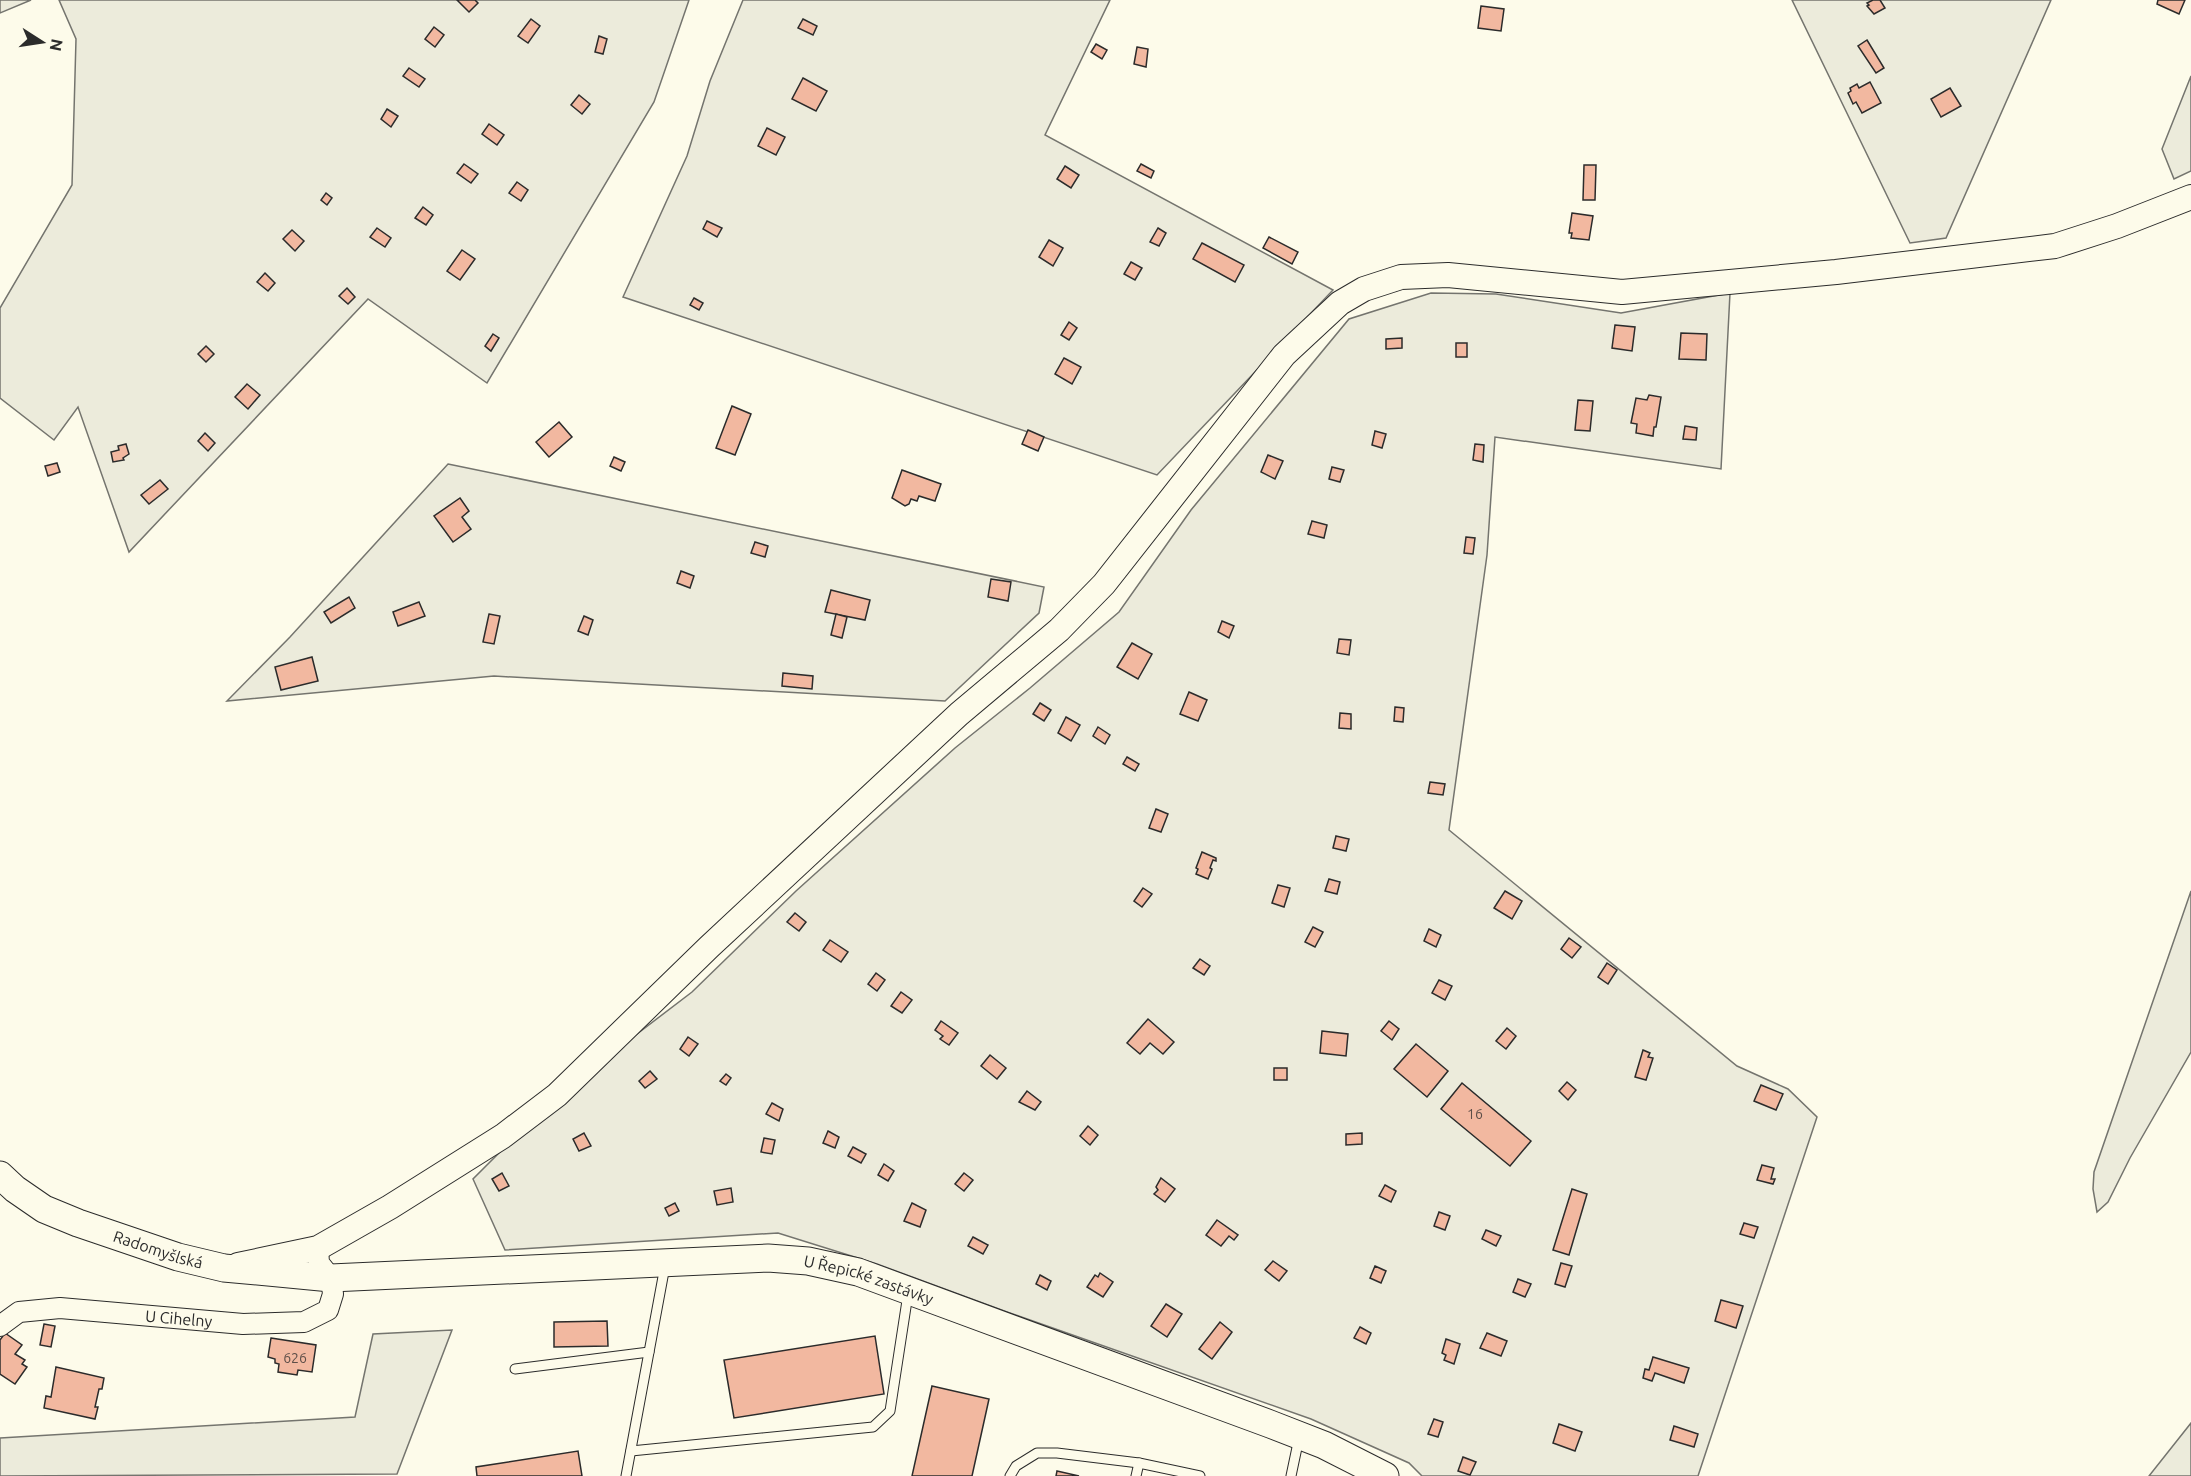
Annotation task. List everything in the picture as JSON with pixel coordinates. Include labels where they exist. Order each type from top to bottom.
[{"type":"main road","name":"Radomyšlská","points":[[0,1176],[15,1190],[44,1209],[69,1220],[177,1257],[224,1268],[331,1278]]},
{"type":"main road","name":"U Řepické zastávky","points":[[331,1278],[768,1258],[808,1261],[858,1272],[908,1290],[1300,1436],[1380,1473]]},
{"type":"street","points":[[224,1268],[318,1248],[390,1207],[503,1136],[557,1095],[709,947],[959,714],[1059,630],[1097,592],[1178,493],[1284,355],[1340,303],[1364,289],[1401,277],[1448,274],[1622,292],[1836,272],[2055,246],[2117,226],[2191,197]]},
{"type":"street","points":[[318,1248],[319,1263],[331,1278]]},
{"type":"street","name":"U Cihelny","points":[[0,1326],[19,1312],[60,1308],[243,1324],[304,1322],[327,1310],[333,1294],[331,1278]]},
{"type":"lane","points":[[626,1476],[666,1262]]},
{"type":"lane","points":[[631,1451],[873,1427],[890,1411],[908,1290]]},
{"type":"lane","points":[[515,1369],[649,1352]]},
{"type":"lane","points":[[1291,1476],[1300,1436]]},
{"type":"lane","points":[[1010,1476],[1016,1466],[1037,1453],[1057,1453],[1139,1463],[1200,1476]]},
{"type":"lane","points":[[1137,1476],[1139,1463]]},
{"type":"shaded area","points":[[0,0],[31,0],[0,13]]},
{"type":"shaded area","points":[[59,0],[689,0],[654,102],[487,383],[368,299],[129,552],[78,407],[54,440],[0,398],[0,308],[72,185],[76,39]]},
{"type":"shaded area","points":[[743,0],[1110,0],[1045,135],[1333,290],[1157,475],[623,297],[687,156],[710,81]]},
{"type":"shaded area","points":[[1792,0],[2051,0],[1946,238],[1910,243]]},
{"type":"shaded area","points":[[2191,76],[2191,171],[2174,179],[2162,149]]},
{"type":"shaded area","points":[[1431,293],[1496,294],[1621,313],[1730,293],[1721,469],[1495,437],[1487,555],[1449,830],[1737,1066],[1788,1089],[1817,1117],[1698,1476],[1422,1476],[1409,1463],[1311,1419],[877,1264],[778,1233],[505,1250],[473,1179],[557,1095],[692,992],[796,891],[955,748],[1119,612],[1191,510],[1349,319]]},
{"type":"shaded area","points":[[448,464],[1044,587],[1039,613],[945,701],[494,676],[227,701],[290,637]]},
{"type":"shaded area","points":[[2191,891],[2191,1052],[2130,1158],[2108,1202],[2097,1212],[2093,1189],[2094,1172]]},
{"type":"shaded area","points":[[452,1330],[397,1474],[0,1476],[0,1438],[355,1417],[373,1334]]},
{"type":"shaded area","points":[[2191,1423],[2191,1476],[2149,1476]]},
{"type":"building","points":[[457,0],[475,0],[478,3],[469,12]]},
{"type":"building","points":[[1880,0],[1885,8],[1874,14],[1867,6],[1869,5],[1867,3]]},
{"type":"building","points":[[2158,0],[2185,0],[2179,14],[2157,4]]},
{"type":"building","points":[[1481,6],[1504,9],[1501,31],[1478,28]]},
{"type":"building","points":[[531,19],[540,26],[528,43],[518,36]]},
{"type":"building","points":[[803,19],[817,26],[813,35],[798,28]]},
{"type":"building","points":[[434,27],[444,35],[435,47],[425,39]]},
{"type":"building","points":[[599,36],[607,39],[603,54],[595,52]]},
{"type":"building","points":[[1867,40],[1884,68],[1876,73],[1858,46]]},
{"type":"building","points":[[1096,44],[1107,50],[1102,59],[1091,52]]},
{"type":"building","points":[[1137,47],[1148,49],[1146,67],[1134,64]]},
{"type":"building","points":[[409,68],[425,79],[419,87],[403,76]]},
{"type":"building","points":[[803,78],[827,91],[816,111],[792,99]]},
{"type":"building","points":[[1870,82],[1881,103],[1862,113],[1856,102],[1853,104],[1848,93],[1851,91],[1850,88],[1857,84],[1859,88]]},
{"type":"building","points":[[1950,88],[1961,106],[1941,117],[1931,99]]},
{"type":"building","points":[[579,95],[590,104],[582,114],[571,105]]},
{"type":"building","points":[[387,109],[398,116],[391,127],[381,119]]},
{"type":"building","points":[[489,124],[504,135],[497,145],[482,134]]},
{"type":"building","points":[[767,128],[785,137],[776,155],[758,146]]},
{"type":"building","points":[[464,164],[478,174],[471,183],[457,173]]},
{"type":"building","points":[[1141,164],[1154,171],[1151,178],[1137,171]]},
{"type":"building","points":[[1584,165],[1596,165],[1595,200],[1583,200]]},
{"type":"building","points":[[1065,166],[1079,175],[1071,188],[1057,179]]},
{"type":"building","points":[[517,182],[528,190],[521,201],[509,193]]},
{"type":"building","points":[[326,193],[332,198],[327,205],[321,200]]},
{"type":"building","points":[[423,207],[433,215],[426,225],[415,218]]},
{"type":"building","points":[[1572,213],[1593,216],[1589,240],[1571,238],[1572,233],[1569,233]]},
{"type":"building","points":[[707,221],[722,228],[717,237],[703,229]]},
{"type":"building","points":[[377,228],[391,238],[385,247],[370,237]]},
{"type":"building","points":[[1158,228],[1166,233],[1159,246],[1150,242]]},
{"type":"building","points":[[292,230],[304,241],[295,251],[283,239]]},
{"type":"building","points":[[1269,237],[1298,252],[1292,264],[1263,248]]},
{"type":"building","points":[[1049,240],[1063,248],[1053,266],[1039,257]]},
{"type":"building","points":[[1202,243],[1244,265],[1235,282],[1193,259]]},
{"type":"building","points":[[462,250],[475,259],[460,280],[447,271]]},
{"type":"building","points":[[1131,262],[1142,268],[1135,280],[1124,274]]},
{"type":"building","points":[[265,273],[275,283],[268,291],[257,282]]},
{"type":"building","points":[[347,288],[355,297],[348,304],[339,296]]},
{"type":"building","points":[[694,298],[703,303],[699,310],[690,305]]},
{"type":"building","points":[[1069,322],[1077,328],[1069,340],[1061,335]]},
{"type":"building","points":[[1615,325],[1635,327],[1632,351],[1612,348]]},
{"type":"building","points":[[1681,333],[1707,334],[1706,360],[1679,359]]},
{"type":"building","points":[[493,334],[499,338],[491,351],[485,346]]},
{"type":"building","points":[[1402,338],[1402,348],[1386,349],[1386,339]]},
{"type":"building","points":[[1456,343],[1467,343],[1467,357],[1456,357]]},
{"type":"building","points":[[206,346],[214,354],[206,362],[198,354]]},
{"type":"building","points":[[1064,358],[1081,367],[1072,384],[1055,374]]},
{"type":"building","points":[[247,384],[260,395],[248,409],[235,397]]},
{"type":"building","points":[[1649,395],[1661,397],[1653,436],[1636,433],[1637,424],[1631,423],[1636,398],[1647,400]]},
{"type":"building","points":[[1578,400],[1593,401],[1590,431],[1575,430]]},
{"type":"building","points":[[732,406],[751,414],[735,455],[716,448]]},
{"type":"building","points":[[559,422],[572,437],[549,457],[536,442]]},
{"type":"building","points":[[1685,426],[1697,428],[1696,440],[1683,439]]},
{"type":"building","points":[[1028,430],[1044,437],[1038,451],[1022,444]]},
{"type":"building","points":[[1375,431],[1386,434],[1382,448],[1372,445]]},
{"type":"building","points":[[205,433],[215,443],[208,451],[198,441]]},
{"type":"building","points":[[126,444],[129,454],[123,458],[124,460],[113,462],[111,452],[119,450],[118,446]]},
{"type":"building","points":[[1475,444],[1484,445],[1483,462],[1473,460]]},
{"type":"building","points":[[1268,455],[1283,461],[1275,479],[1261,472]]},
{"type":"building","points":[[614,457],[625,462],[621,471],[610,466]]},
{"type":"building","points":[[57,463],[60,472],[48,476],[45,466]]},
{"type":"building","points":[[1332,467],[1344,470],[1340,482],[1329,479]]},
{"type":"building","points":[[902,470],[941,484],[935,501],[919,496],[917,501],[911,499],[905,506],[892,498]]},
{"type":"building","points":[[160,480],[168,489],[149,504],[141,495]]},
{"type":"building","points":[[460,498],[469,511],[462,517],[471,529],[453,542],[434,516]]},
{"type":"building","points":[[1312,521],[1327,525],[1324,538],[1308,534]]},
{"type":"building","points":[[1466,537],[1475,538],[1473,554],[1464,553]]},
{"type":"building","points":[[755,542],[768,546],[765,557],[751,553]]},
{"type":"building","points":[[681,571],[694,576],[690,588],[677,583]]},
{"type":"building","points":[[991,579],[1011,582],[1008,601],[988,597]]},
{"type":"building","points":[[831,590],[870,600],[865,620],[825,612]]},
{"type":"building","points":[[349,597],[355,608],[331,623],[324,612]]},
{"type":"building","points":[[419,602],[425,616],[398,626],[393,612]]},
{"type":"building","points":[[489,614],[500,616],[494,644],[483,642]]},
{"type":"building","points":[[836,614],[847,617],[842,638],[831,635]]},
{"type":"building","points":[[584,616],[593,620],[588,635],[578,631]]},
{"type":"building","points":[[1222,621],[1234,626],[1229,638],[1218,632]]},
{"type":"building","points":[[1339,639],[1351,640],[1349,655],[1337,653]]},
{"type":"building","points":[[1132,643],[1152,654],[1138,679],[1117,667]]},
{"type":"building","points":[[312,657],[318,681],[281,690],[275,667]]},
{"type":"building","points":[[783,673],[813,676],[812,689],[782,686]]},
{"type":"building","points":[[1189,692],[1207,700],[1198,721],[1180,714]]},
{"type":"building","points":[[1040,703],[1051,710],[1044,721],[1033,714]]},
{"type":"building","points":[[1395,707],[1404,708],[1403,722],[1394,721]]},
{"type":"building","points":[[1340,713],[1351,714],[1351,729],[1339,728]]},
{"type":"building","points":[[1066,717],[1080,725],[1071,741],[1058,733]]},
{"type":"building","points":[[1098,727],[1110,735],[1105,744],[1093,736]]},
{"type":"building","points":[[1127,757],[1139,764],[1135,771],[1123,764]]},
{"type":"building","points":[[1430,782],[1445,784],[1443,795],[1428,793]]},
{"type":"building","points":[[1156,809],[1168,814],[1161,832],[1149,828]]},
{"type":"building","points":[[1336,836],[1349,839],[1346,851],[1333,848]]},
{"type":"building","points":[[1202,852],[1216,858],[1216,861],[1213,860],[1208,879],[1196,874]]},
{"type":"building","points":[[1329,879],[1340,882],[1337,894],[1325,891]]},
{"type":"building","points":[[1278,885],[1290,888],[1284,907],[1272,903]]},
{"type":"building","points":[[1143,888],[1152,894],[1142,907],[1134,901]]},
{"type":"building","points":[[1505,891],[1522,901],[1512,919],[1494,908]]},
{"type":"building","points":[[795,913],[806,922],[799,931],[787,922]]},
{"type":"building","points":[[1313,927],[1323,932],[1315,947],[1305,942]]},
{"type":"building","points":[[1429,929],[1441,935],[1436,947],[1424,941]]},
{"type":"building","points":[[1569,938],[1581,947],[1572,958],[1561,949]]},
{"type":"building","points":[[830,940],[848,952],[841,962],[823,950]]},
{"type":"building","points":[[1200,959],[1210,966],[1204,975],[1193,968]]},
{"type":"building","points":[[1607,963],[1617,970],[1608,984],[1598,977]]},
{"type":"building","points":[[876,973],[885,980],[877,991],[868,984]]},
{"type":"building","points":[[1439,980],[1452,986],[1445,1000],[1432,993]]},
{"type":"building","points":[[901,992],[912,1000],[902,1013],[891,1006]]},
{"type":"building","points":[[1148,1019],[1174,1042],[1163,1054],[1150,1043],[1140,1054],[1127,1043]]},
{"type":"building","points":[[941,1021],[958,1033],[949,1045],[940,1039],[943,1036],[935,1030]]},
{"type":"building","points":[[1389,1021],[1399,1029],[1392,1040],[1381,1031]]},
{"type":"building","points":[[1507,1028],[1516,1036],[1506,1049],[1496,1041]]},
{"type":"building","points":[[1322,1031],[1348,1034],[1346,1056],[1320,1053]]},
{"type":"building","points":[[688,1037],[698,1044],[689,1056],[680,1049]]},
{"type":"building","points":[[1416,1044],[1448,1071],[1427,1097],[1394,1069]]},
{"type":"building","points":[[1643,1050],[1650,1053],[1648,1057],[1653,1058],[1646,1080],[1635,1077]]},
{"type":"building","points":[[990,1055],[1006,1068],[997,1079],[981,1066]]},
{"type":"building","points":[[1274,1068],[1287,1068],[1287,1080],[1274,1080]]},
{"type":"building","points":[[650,1071],[657,1079],[645,1088],[639,1081]]},
{"type":"building","points":[[726,1074],[731,1078],[726,1085],[720,1081]]},
{"type":"building","points":[[1567,1082],[1576,1090],[1568,1100],[1559,1091]]},
{"type":"building","points":[[1462,1083],[1531,1141],[1510,1166],[1441,1109]]},
{"type":"building","points":[[1761,1085],[1783,1094],[1776,1110],[1754,1101]]},
{"type":"building","points":[[1027,1091],[1041,1102],[1035,1110],[1019,1102]]},
{"type":"building","points":[[772,1103],[783,1109],[779,1121],[766,1114]]},
{"type":"building","points":[[1088,1126],[1098,1135],[1090,1145],[1080,1136]]},
{"type":"building","points":[[828,1131],[839,1137],[835,1148],[823,1143]]},
{"type":"building","points":[[584,1133],[591,1146],[579,1151],[573,1139]]},
{"type":"building","points":[[1362,1133],[1362,1144],[1346,1145],[1346,1134]]},
{"type":"building","points":[[764,1138],[775,1140],[772,1154],[761,1152]]},
{"type":"building","points":[[853,1147],[866,1154],[861,1163],[848,1156]]},
{"type":"building","points":[[884,1164],[894,1171],[888,1181],[878,1175]]},
{"type":"building","points":[[1762,1165],[1774,1168],[1771,1179],[1775,1179],[1773,1184],[1757,1180]]},
{"type":"building","points":[[502,1173],[509,1186],[499,1191],[492,1179]]},
{"type":"building","points":[[964,1173],[973,1180],[964,1191],[955,1184]]},
{"type":"building","points":[[1161,1178],[1175,1189],[1165,1202],[1154,1194],[1158,1190],[1156,1187]]},
{"type":"building","points":[[1385,1185],[1396,1191],[1391,1202],[1379,1196]]},
{"type":"building","points":[[731,1188],[733,1202],[717,1205],[714,1191]]},
{"type":"building","points":[[1572,1189],[1587,1194],[1569,1255],[1553,1250]]},
{"type":"building","points":[[675,1203],[679,1211],[669,1216],[665,1208]]},
{"type":"building","points":[[912,1203],[926,1210],[920,1227],[904,1221]]},
{"type":"building","points":[[1439,1212],[1450,1216],[1445,1230],[1434,1226]]},
{"type":"building","points":[[1217,1220],[1238,1235],[1234,1240],[1229,1236],[1221,1246],[1206,1235]]},
{"type":"building","points":[[1744,1223],[1758,1227],[1754,1238],[1740,1234]]},
{"type":"building","points":[[1486,1230],[1501,1236],[1496,1246],[1482,1239]]},
{"type":"building","points":[[973,1237],[988,1245],[983,1254],[968,1246]]},
{"type":"building","points":[[1273,1261],[1287,1271],[1279,1281],[1265,1270]]},
{"type":"building","points":[[1561,1263],[1572,1266],[1565,1287],[1555,1284]]},
{"type":"building","points":[[1375,1266],[1386,1271],[1381,1283],[1370,1278]]},
{"type":"building","points":[[1100,1273],[1113,1282],[1103,1297],[1087,1287],[1095,1275],[1098,1277]]},
{"type":"building","points":[[1040,1275],[1051,1281],[1047,1290],[1036,1284]]},
{"type":"building","points":[[1518,1279],[1531,1284],[1525,1297],[1513,1292]]},
{"type":"building","points":[[1721,1300],[1743,1306],[1736,1328],[1715,1321]]},
{"type":"building","points":[[1166,1304],[1182,1314],[1167,1337],[1151,1326]]},
{"type":"building","points":[[607,1321],[608,1346],[554,1347],[554,1322]]},
{"type":"building","points":[[1220,1322],[1232,1332],[1212,1359],[1199,1349]]},
{"type":"building","points":[[44,1324],[55,1326],[51,1347],[40,1345]]},
{"type":"building","points":[[1360,1327],[1371,1333],[1366,1344],[1354,1338]]},
{"type":"building","points":[[5,1333],[22,1345],[15,1354],[25,1360],[22,1364],[27,1367],[15,1384],[0,1374],[0,1340]]},
{"type":"building","points":[[1487,1333],[1507,1341],[1501,1356],[1480,1348]]},
{"type":"building","points":[[875,1336],[884,1394],[734,1418],[724,1360]]},
{"type":"building","points":[[271,1338],[316,1345],[312,1372],[298,1370],[297,1375],[278,1372],[279,1364],[275,1363],[275,1359],[268,1357]]},
{"type":"building","points":[[1446,1339],[1460,1344],[1454,1364],[1444,1360],[1446,1355],[1442,1353]]},
{"type":"building","points":[[1653,1357],[1689,1368],[1684,1383],[1655,1373],[1652,1381],[1643,1378],[1645,1369],[1649,1370]]},
{"type":"building","points":[[56,1367],[104,1378],[95,1407],[98,1407],[95,1419],[44,1408],[46,1396],[51,1397]]},
{"type":"building","points":[[932,1386],[989,1399],[972,1476],[912,1476]]},
{"type":"building","points":[[1434,1419],[1443,1422],[1438,1437],[1428,1434]]},
{"type":"building","points":[[1559,1424],[1582,1432],[1575,1451],[1553,1443]]},
{"type":"building","points":[[1674,1426],[1698,1434],[1694,1447],[1670,1440]]},
{"type":"building","points":[[578,1451],[582,1476],[477,1476],[476,1467]]},
{"type":"building","points":[[1463,1457],[1476,1462],[1470,1475],[1458,1471]]},
{"type":"building","points":[[1057,1471],[1079,1476],[1056,1476]]}]
